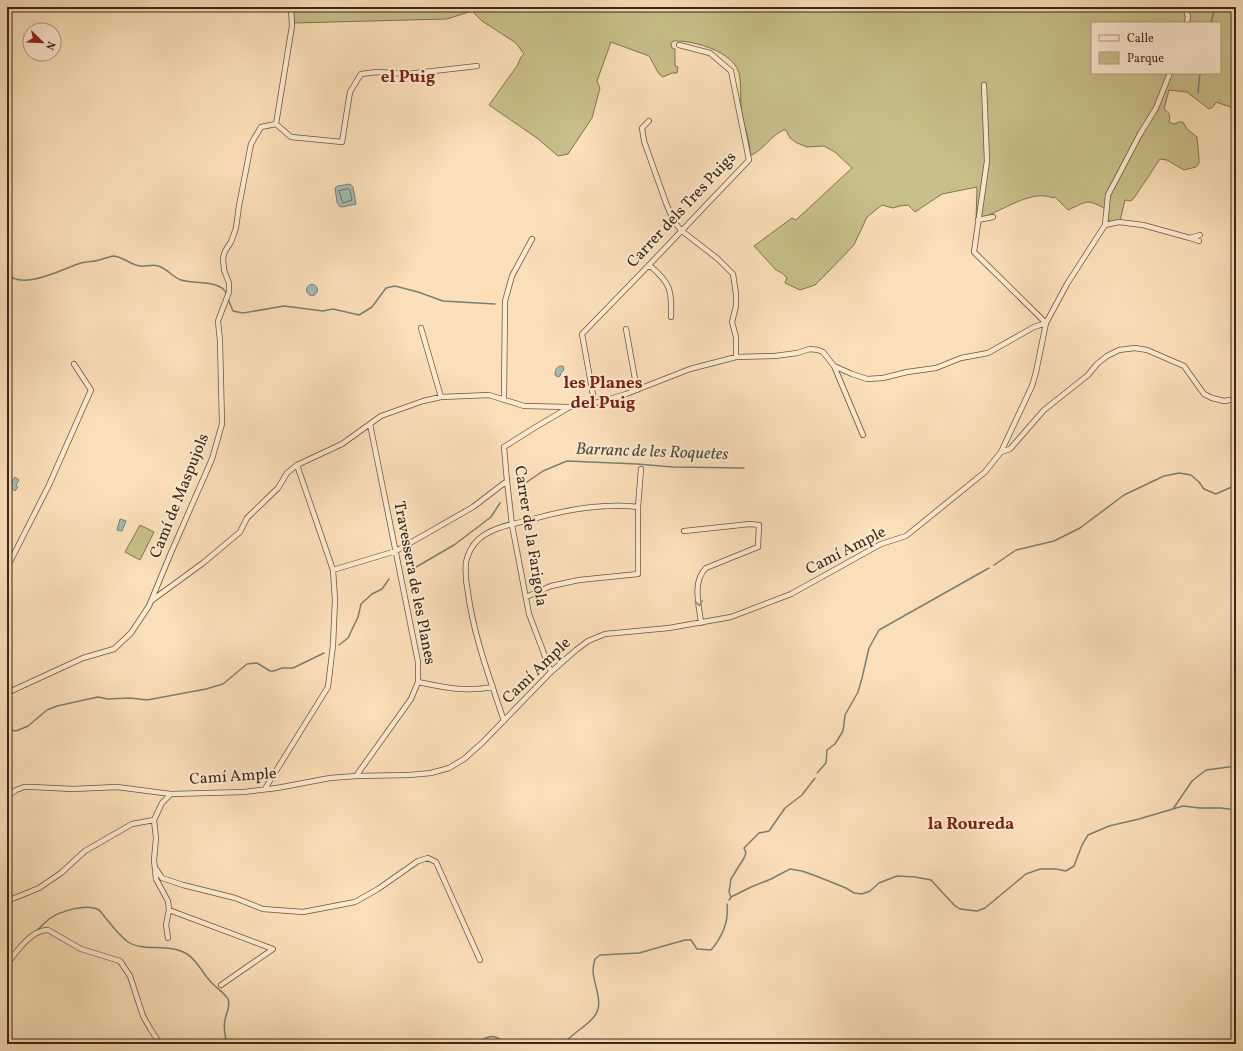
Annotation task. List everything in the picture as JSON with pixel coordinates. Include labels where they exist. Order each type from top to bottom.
[{"type":"street","points":[[291,7],[292,26],[276,124],[291,137],[342,142],[350,92],[361,74],[377,72],[407,74],[477,66]]},
{"type":"street","points":[[1185,7],[1188,16],[1187,22]]},
{"type":"street","name":"Carrer dels Tres Puigs","points":[[588,404],[592,400],[593,395],[582,334],[749,160],[731,71],[710,53],[679,45]]},
{"type":"street","points":[[1170,74],[1156,108],[1140,134],[1108,195],[1105,224],[1119,222],[1143,225],[1199,241]]},
{"type":"street","points":[[834,366],[867,379],[882,378],[907,372],[936,368],[961,358],[988,353],[1034,327],[1046,323],[974,252],[987,161],[984,85]]},
{"type":"street","points":[[649,121],[642,128],[644,141],[674,222],[682,231],[718,259],[733,274],[736,306],[732,322],[736,338],[736,357]]},
{"type":"street","name":"Camí de Maspujols","points":[[7,693],[83,658],[114,649],[131,633],[151,601],[212,460],[222,424],[218,320],[230,287],[224,270],[223,258],[236,228],[251,144],[260,127],[276,124]]},
{"type":"street","points":[[978,220],[993,217]]},
{"type":"street","name":"Camí Ample","points":[[154,820],[162,803],[171,794],[244,792],[277,788],[330,778],[409,775],[431,773],[448,768],[464,759],[482,744],[551,672],[588,641],[605,634],[669,628],[731,616],[791,594],[881,544],[906,536],[985,472],[1001,452],[1032,386],[1046,323],[1066,284],[1105,224]]},
{"type":"street","points":[[1190,238],[1200,235]]},
{"type":"street","points":[[504,399],[505,301],[512,276],[532,240]]},
{"type":"street","points":[[649,265],[660,274],[672,296],[671,317]]},
{"type":"street","points":[[421,328],[441,397]]},
{"type":"street","points":[[626,329],[637,390]]},
{"type":"street","points":[[1001,452],[1010,449],[1044,410],[1088,375],[1097,364],[1107,356],[1119,350],[1135,348],[1141,349],[1166,358],[1184,366],[1204,394],[1224,401],[1236,399]]},
{"type":"street","points":[[151,601],[203,563],[240,532],[247,518],[278,488],[288,473],[297,466],[342,444],[381,416],[423,401],[441,397],[488,394],[524,406],[569,407],[600,402],[637,390],[690,369],[736,357],[775,356],[814,349],[823,352],[834,366],[863,435]]},
{"type":"street","points":[[7,564],[11,560],[35,512],[91,390],[74,364]]},
{"type":"street","name":"Carrer de la Farigola","points":[[551,672],[529,614],[512,525],[504,447],[569,407]]},
{"type":"street","name":"Travessera de les Planes","points":[[356,776],[411,699],[418,682],[418,662],[370,424]]},
{"type":"street","points":[[266,787],[328,687],[335,615],[333,570],[297,466]]},
{"type":"street","points":[[526,596],[551,586],[579,580],[638,574],[638,507],[641,469]]},
{"type":"street","points":[[333,570],[396,551],[473,506],[507,481]]},
{"type":"street","points":[[504,722],[471,614],[465,574],[466,562],[470,550],[480,538],[490,532],[545,515],[588,508],[638,507]]},
{"type":"street","points":[[684,531],[750,524],[759,525],[758,548],[706,568],[700,574],[697,584],[701,623]]},
{"type":"street","points":[[418,682],[454,689],[475,690],[493,687]]},
{"type":"street","points":[[7,797],[16,790],[24,787],[73,789],[117,787],[171,794]]},
{"type":"street","points":[[7,901],[40,888],[62,873],[85,851],[132,824],[154,820],[156,838],[154,860],[156,879],[168,901],[169,910],[166,926],[168,938]]},
{"type":"street","points":[[155,867],[162,878],[183,885],[235,898],[263,909],[303,912],[355,902],[378,889],[418,862],[428,858],[436,862],[480,960]]},
{"type":"street","points":[[169,910],[273,949],[220,986]]},
{"type":"street","points":[[7,964],[20,947],[35,933],[42,929],[48,930],[81,949],[120,961],[130,976],[143,1016],[160,1044]]},
{"type":"green space","points":[[293,7],[1236,7],[1236,109],[1216,102],[1213,107],[1209,109],[1187,92],[1169,90],[1164,109],[1169,114],[1169,122],[1174,124],[1183,122],[1187,129],[1197,137],[1199,163],[1196,167],[1184,170],[1167,160],[1160,159],[1134,198],[1131,201],[1125,200],[1120,221],[1110,222],[1107,216],[1108,210],[1096,204],[1088,202],[1068,210],[1055,197],[1044,196],[1035,196],[1025,199],[976,220],[977,187],[942,194],[915,212],[908,205],[893,208],[882,205],[867,217],[854,245],[830,270],[815,285],[800,290],[785,283],[787,278],[776,270],[754,246],[792,218],[796,220],[852,168],[835,152],[824,146],[807,147],[797,143],[790,138],[786,130],[778,133],[750,156],[741,109],[739,73],[737,68],[725,56],[699,44],[673,41],[671,44],[672,48],[675,49],[675,66],[678,67],[677,73],[672,73],[663,77],[659,74],[649,56],[611,42],[597,81],[600,88],[592,118],[568,154],[558,156],[537,138],[489,105],[524,54],[516,43],[482,21],[472,11],[447,19],[294,23]]},
{"type":"green space","points":[[140,525],[154,532],[140,560],[125,552]]},
{"type":"water","points":[[350,184],[353,187],[356,204],[342,207],[339,206],[335,188]]},
{"type":"water","points":[[310,285],[314,285],[316,286],[316,294],[310,295],[307,292],[307,288]]},
{"type":"water","points":[[560,366],[563,366],[564,370],[558,377],[555,375],[555,372]]},
{"type":"water","points":[[15,477],[19,480],[16,485],[18,487],[15,491],[9,486]]},
{"type":"water","points":[[120,519],[126,521],[122,531],[117,530]]},
{"type":"waterway","points":[[1211,22],[1215,7]]},
{"type":"waterway","points":[[1198,93],[1200,74]]},
{"type":"waterway","points":[[7,273],[14,278],[32,280],[81,263],[97,261],[114,256],[137,265],[153,265],[164,268],[178,279],[213,284],[219,286],[226,293]]},
{"type":"waterway","points":[[228,299],[233,311],[243,313],[284,306],[323,311],[333,309],[359,315],[372,307],[386,288],[395,286],[443,301],[495,304]]},
{"type":"waterway","name":"Barranc de les Roquetes","points":[[518,488],[543,471],[567,461],[673,467],[744,468]]},
{"type":"waterway","points":[[994,565],[1016,550],[1054,541],[1080,528],[1124,495],[1164,476],[1179,473],[1191,475],[1204,489],[1216,494],[1236,485]]},
{"type":"waterway","name":"Barranc de les Roquetes","points":[[411,570],[454,545],[491,517],[500,503]]},
{"type":"waterway","points":[[817,773],[826,763],[827,750],[835,744],[843,731],[845,715],[858,692],[869,648],[879,630],[989,568]]},
{"type":"waterway","name":"Barranc de les Roquetes","points":[[339,645],[348,638],[358,617],[361,604],[372,594],[382,589],[389,579]]},
{"type":"waterway","name":"Barranc de les Roquetes","points":[[7,729],[16,731],[28,726],[47,710],[57,706],[98,697],[108,699],[130,698],[147,700],[206,689],[223,684],[247,664],[257,663],[270,671],[274,671],[282,668],[293,668],[324,653]]},
{"type":"waterway","points":[[1173,809],[1192,781],[1206,770],[1236,766]]},
{"type":"waterway","points":[[731,897],[729,892],[731,879],[744,858],[746,853],[744,848],[759,833],[769,831],[785,808],[802,795],[815,778]]},
{"type":"waterway","points":[[729,900],[731,897],[790,869],[802,871],[846,888],[854,893],[862,894],[870,891],[879,883],[897,876],[931,880],[954,905],[960,909],[977,911],[985,908],[1026,874],[1040,869],[1056,869],[1066,871],[1074,866],[1082,845],[1088,835],[1109,826],[1183,806],[1236,810]]},
{"type":"waterway","points":[[564,1044],[570,1037],[585,1026],[596,1014],[599,1002],[593,971],[595,959],[600,955],[639,953],[685,940],[691,940],[697,949],[711,950],[718,940],[726,923],[727,904]]},
{"type":"waterway","points":[[35,932],[49,919],[60,913],[88,907],[99,910],[116,931],[124,939],[134,945],[141,947],[172,949],[187,954],[228,999],[229,1007],[224,1026],[227,1044]]},
{"type":"waterway","points":[[478,1044],[485,1038],[492,1036],[499,1038],[505,1044]]},
{"type":"district","name":"el Puig","points":[[408,77]]},
{"type":"district","name":"les Planes del Puig","points":[[603,393]]},
{"type":"district","name":"la Roureda","points":[[971,824]]}]
